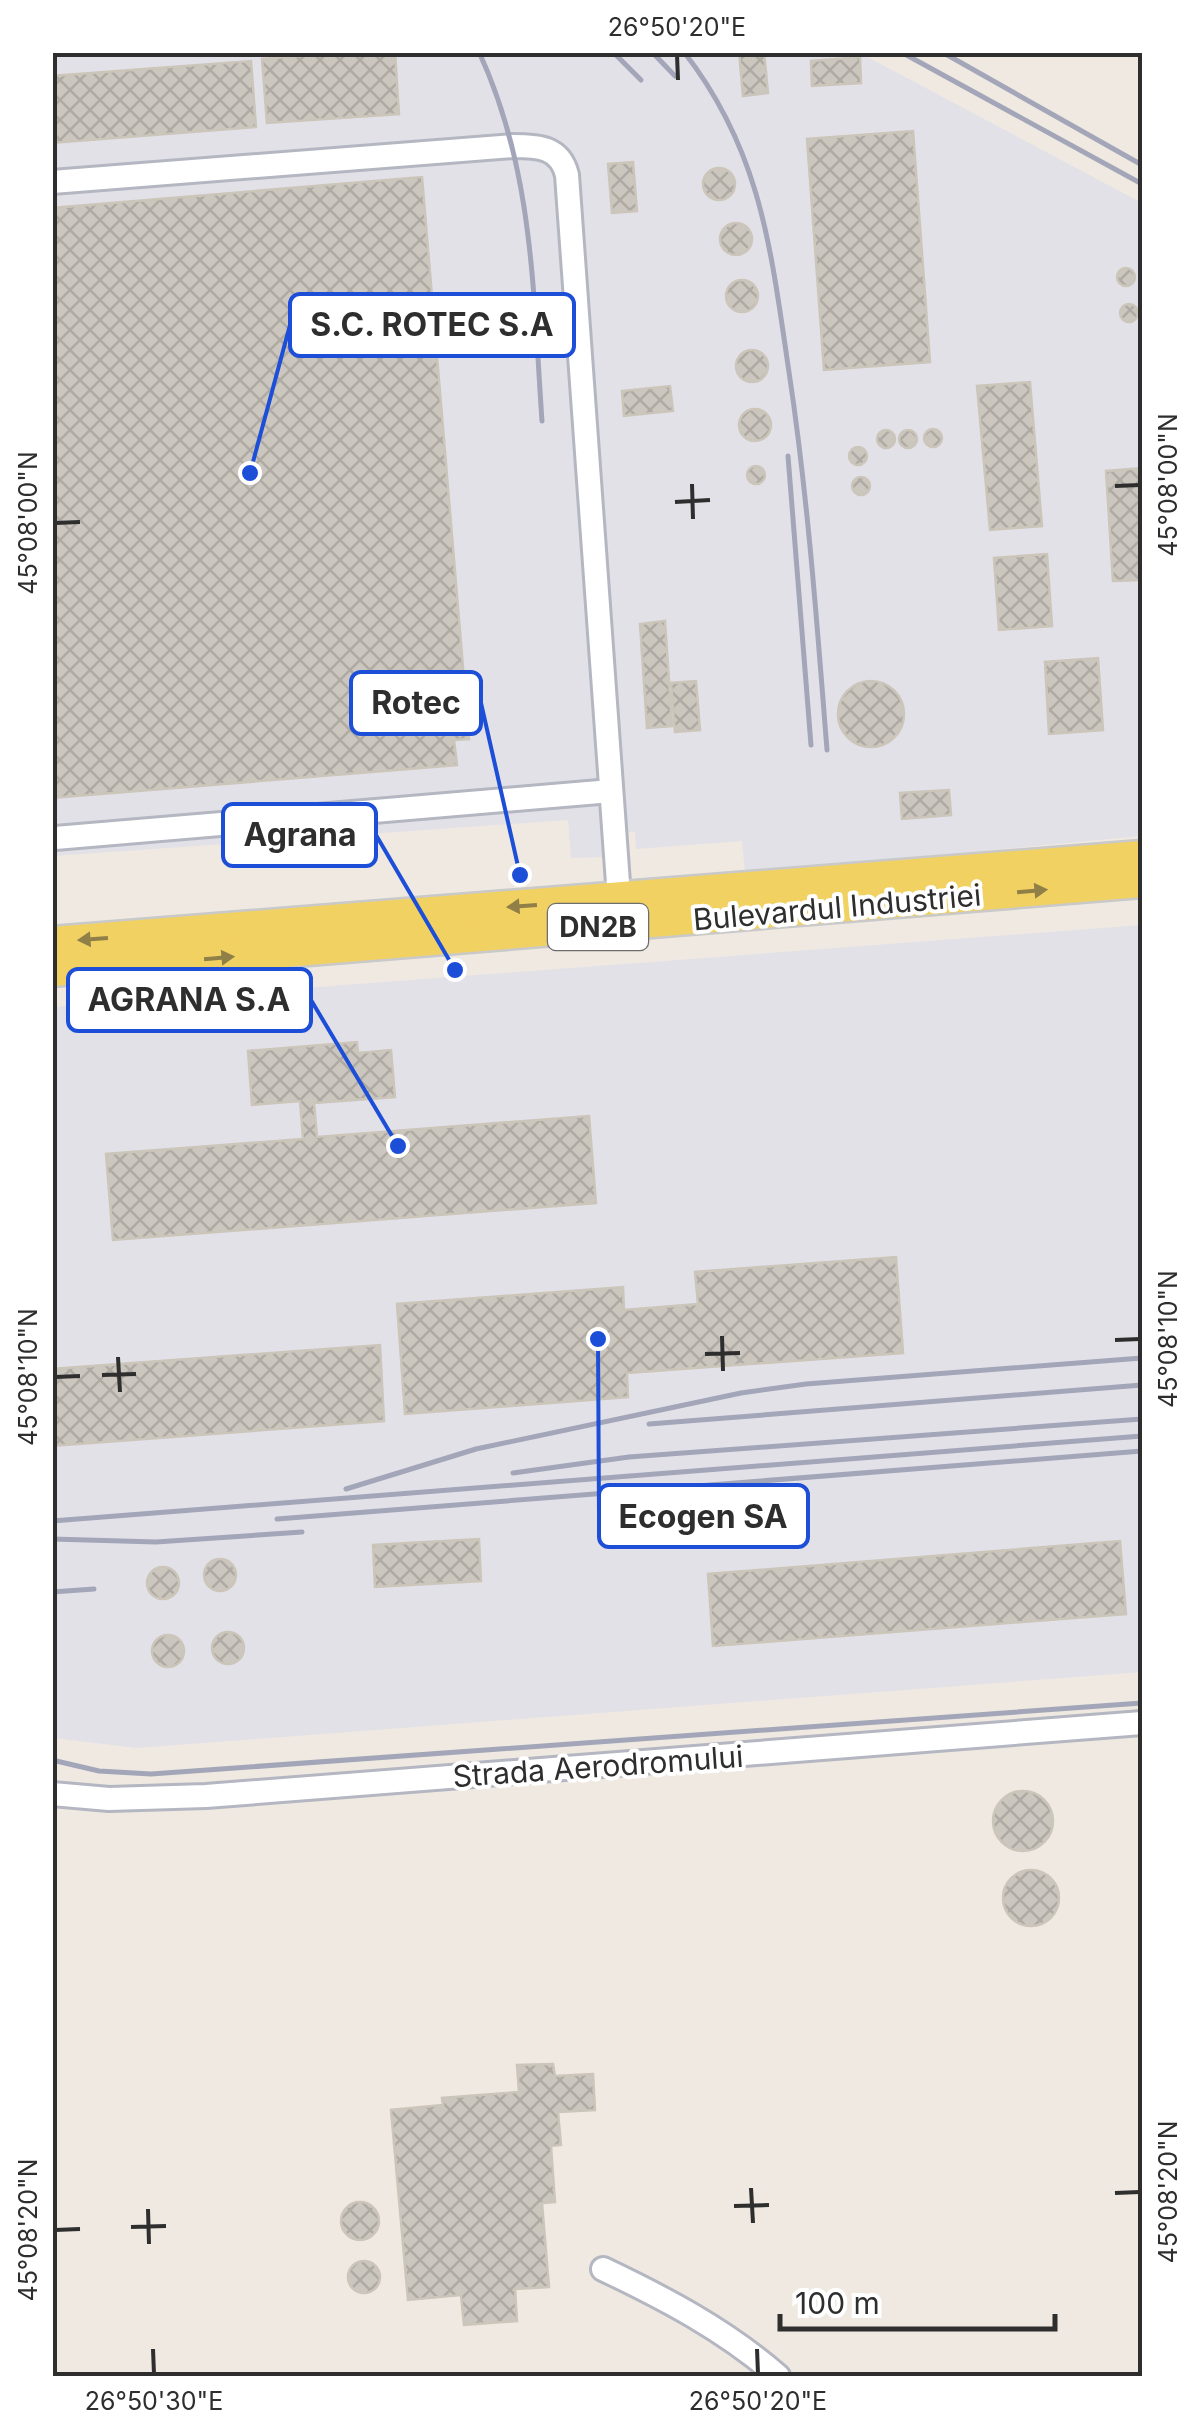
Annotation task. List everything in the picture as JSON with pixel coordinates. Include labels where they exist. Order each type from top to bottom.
[{"type":"main road","name":"Bulevardul Industriei","points":[[52,971],[1142,856]]},
{"type":"main road","name":"Bulevardul Industriei","points":[[52,942],[1142,882]]},
{"type":"street","points":[[52,182],[513,146],[548,148],[558,154],[564,162],[568,187],[620,912]]},
{"type":"street","points":[[54,838],[612,791]]},
{"type":"street","name":"Strada Aerodromului","points":[[52,1794],[109,1799],[206,1796],[1142,1723]]},
{"type":"street","points":[[603,2268],[669,2301],[740,2344],[778,2376]]},
{"type":"shaded area","points":[[53,53],[860,53],[1142,203],[1142,836],[745,873],[742,841],[636,849],[635,832],[606,834],[607,857],[571,858],[568,820],[53,856]]},
{"type":"shaded area","points":[[1142,925],[1142,1672],[137,1748],[53,1738],[53,1007]]},
{"type":"building","points":[[395,52],[399,114],[267,123],[262,59]]},
{"type":"building","points":[[739,52],[764,52],[768,93],[743,96]]},
{"type":"building","points":[[860,57],[861,83],[812,86],[811,61]]},
{"type":"building","points":[[251,61],[256,127],[52,143],[52,76]]},
{"type":"building","points":[[913,131],[930,362],[824,370],[807,139]]},
{"type":"building","points":[[633,162],[637,211],[612,213],[608,164]]},
{"type":"building","points":[[719,168],[730,173],[735,184],[730,195],[719,200],[708,195],[703,184],[708,173]]},
{"type":"building","points":[[422,177],[469,739],[454,740],[457,765],[52,798],[52,208]]},
{"type":"building","points":[[736,223],[747,228],[752,239],[747,250],[736,255],[725,250],[720,239],[725,228]]},
{"type":"building","points":[[1126,268],[1135,277],[1126,286],[1117,277]]},
{"type":"building","points":[[742,280],[753,285],[758,296],[753,307],[742,312],[731,307],[726,296],[731,285]]},
{"type":"building","points":[[1129,304],[1138,313],[1129,322],[1120,313]]},
{"type":"building","points":[[752,350],[763,355],[768,366],[763,377],[752,382],[741,377],[736,366],[741,355]]},
{"type":"building","points":[[1030,382],[1042,526],[990,530],[977,386]]},
{"type":"building","points":[[670,386],[673,411],[624,416],[622,391]]},
{"type":"building","points":[[755,409],[766,414],[771,425],[766,436],[755,441],[744,436],[739,425],[744,414]]},
{"type":"building","points":[[933,429],[942,438],[933,447],[924,438]]},
{"type":"building","points":[[886,430],[895,439],[886,448],[877,439]]},
{"type":"building","points":[[908,430],[917,439],[908,448],[899,439]]},
{"type":"building","points":[[858,447],[867,456],[858,465],[849,456]]},
{"type":"building","points":[[756,466],[765,475],[756,484],[747,475]]},
{"type":"building","points":[[1142,468],[1142,580],[1113,581],[1106,471]]},
{"type":"building","points":[[861,477],[870,486],[861,495],[852,486]]},
{"type":"building","points":[[1047,554],[1052,626],[999,630],[994,558]]},
{"type":"building","points":[[665,621],[672,726],[647,728],[640,624]]},
{"type":"building","points":[[1098,658],[1103,730],[1049,734],[1045,662]]},
{"type":"building","points":[[696,681],[700,730],[675,732],[671,683]]},
{"type":"building","points":[[871,681],[895,690],[904,714],[895,738],[871,747],[847,738],[838,714],[847,690]]},
{"type":"building","points":[[949,790],[951,815],[902,819],[900,793]]},
{"type":"building","points":[[357,1042],[358,1053],[391,1050],[395,1097],[314,1103],[317,1137],[589,1116],[596,1203],[113,1240],[106,1154],[303,1139],[300,1101],[252,1105],[248,1051]]},
{"type":"building","points":[[896,1257],[903,1353],[627,1373],[628,1397],[405,1414],[397,1304],[623,1287],[624,1310],[698,1304],[695,1272]]},
{"type":"building","points":[[380,1345],[384,1421],[52,1446],[52,1369]]},
{"type":"building","points":[[479,1539],[481,1581],[375,1587],[373,1545]]},
{"type":"building","points":[[1120,1541],[1126,1614],[713,1646],[708,1574]]},
{"type":"building","points":[[220,1559],[231,1564],[236,1575],[231,1586],[220,1591],[209,1586],[204,1575],[209,1564]]},
{"type":"building","points":[[163,1567],[174,1572],[179,1583],[174,1594],[163,1599],[152,1594],[147,1583],[152,1572]]},
{"type":"building","points":[[228,1632],[239,1637],[244,1648],[239,1659],[228,1664],[217,1659],[212,1648],[217,1637]]},
{"type":"building","points":[[168,1635],[179,1640],[184,1651],[179,1662],[168,1667],[157,1662],[152,1651],[157,1640]]},
{"type":"building","points":[[1023,1791],[1044,1800],[1053,1821],[1044,1842],[1023,1851],[1002,1842],[993,1821],[1002,1800]]},
{"type":"building","points":[[1031,1870],[1051,1878],[1059,1898],[1051,1918],[1031,1926],[1011,1918],[1003,1898],[1011,1878]]},
{"type":"building","points":[[553,2064],[555,2076],[593,2074],[595,2110],[558,2112],[561,2145],[551,2146],[555,2202],[542,2203],[549,2287],[515,2289],[517,2321],[464,2325],[461,2295],[408,2300],[391,2110],[443,2105],[442,2098],[519,2092],[517,2065]]},
{"type":"building","points":[[360,2202],[374,2207],[379,2221],[374,2235],[360,2240],[346,2235],[341,2221],[346,2207]]},
{"type":"building","points":[[364,2261],[376,2265],[380,2277],[376,2289],[364,2293],[352,2289],[348,2277],[352,2265]]},
{"type":"railway","points":[[479,52],[511,142],[521,188],[533,280],[542,421]]},
{"type":"railway","points":[[613,52],[641,80]]},
{"type":"railway","points":[[652,52],[675,76]]},
{"type":"railway","points":[[684,52],[731,127],[747,166],[768,244],[802,466],[827,750]]},
{"type":"railway","points":[[901,52],[1142,184]]},
{"type":"railway","points":[[942,52],[1142,165]]},
{"type":"railway","points":[[788,456],[811,745]]},
{"type":"railway","points":[[346,1489],[476,1449],[741,1393],[806,1384],[1142,1358]]},
{"type":"railway","points":[[649,1424],[1142,1385]]},
{"type":"railway","points":[[513,1473],[629,1457],[1142,1419]]},
{"type":"railway","points":[[52,1521],[1142,1436]]},
{"type":"railway","points":[[277,1519],[1142,1451]]},
{"type":"railway","points":[[52,1539],[156,1542],[302,1532]]},
{"type":"railway","points":[[52,1592],[94,1589]]},
{"type":"railway","points":[[52,1760],[99,1771],[151,1774],[1142,1703]]},
{"type":"place","name":"S.C. ROTEC S.A","points":[[250,473]]},
{"type":"place","name":"Rotec","points":[[520,875]]},
{"type":"place","name":"Agrana","points":[[455,970]]},
{"type":"place","name":"AGRANA S.A","points":[[398,1146]]},
{"type":"place","name":"Ecogen SA","points":[[598,1339]]}]
